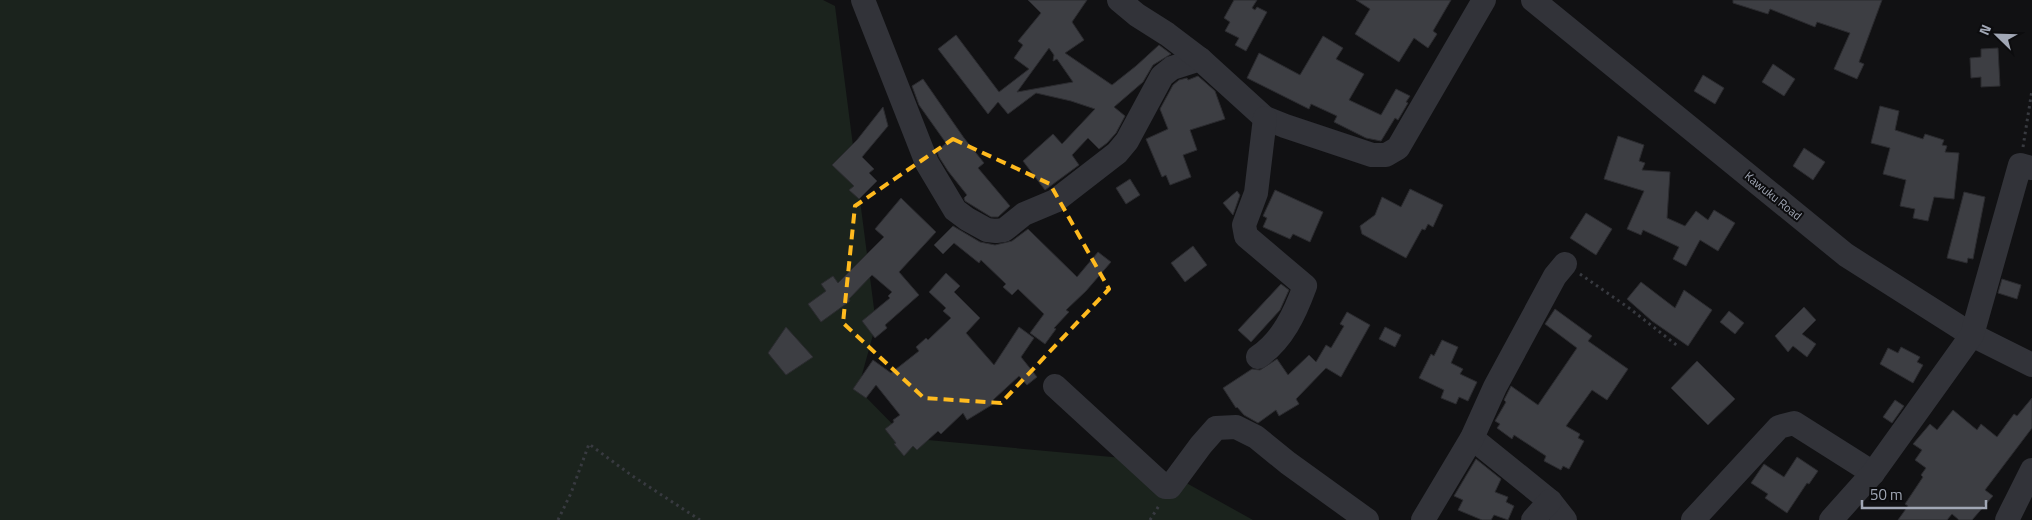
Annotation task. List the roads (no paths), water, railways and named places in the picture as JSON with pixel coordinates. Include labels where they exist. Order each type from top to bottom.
[{"type":"street","points":[[863,0],[927,163],[955,210],[987,230],[1004,230],[1024,214],[1055,201],[1117,153],[1127,141],[1162,76],[1172,68],[1200,59]]},
{"type":"street","points":[[1119,0],[1137,15],[1168,34],[1200,59],[1265,118],[1372,155],[1390,154],[1398,148],[1484,0]]},
{"type":"street","name":"Kawuku Road","points":[[1533,0],[1846,255],[1972,335],[2032,365]]},
{"type":"street","points":[[1258,357],[1271,348],[1295,312],[1305,286],[1246,236],[1244,225],[1256,192],[1265,118]]},
{"type":"street","points":[[1831,520],[1873,473],[1972,335],[2026,167]]},
{"type":"street","points":[[1423,520],[1472,438],[1508,363],[1555,276],[1565,264]]},
{"type":"street","points":[[1054,386],[1165,487],[1170,487],[1216,428],[1236,427],[1256,437],[1288,463],[1367,520]]},
{"type":"street","points":[[1693,520],[1779,427],[1784,425],[1794,423],[1873,473]]},
{"type":"street","points":[[1472,438],[1550,501],[1565,520]]},
{"type":"street","points":[[2007,520],[2032,470]]},
{"type":"street","points":[[1533,520],[1550,501]]}]
